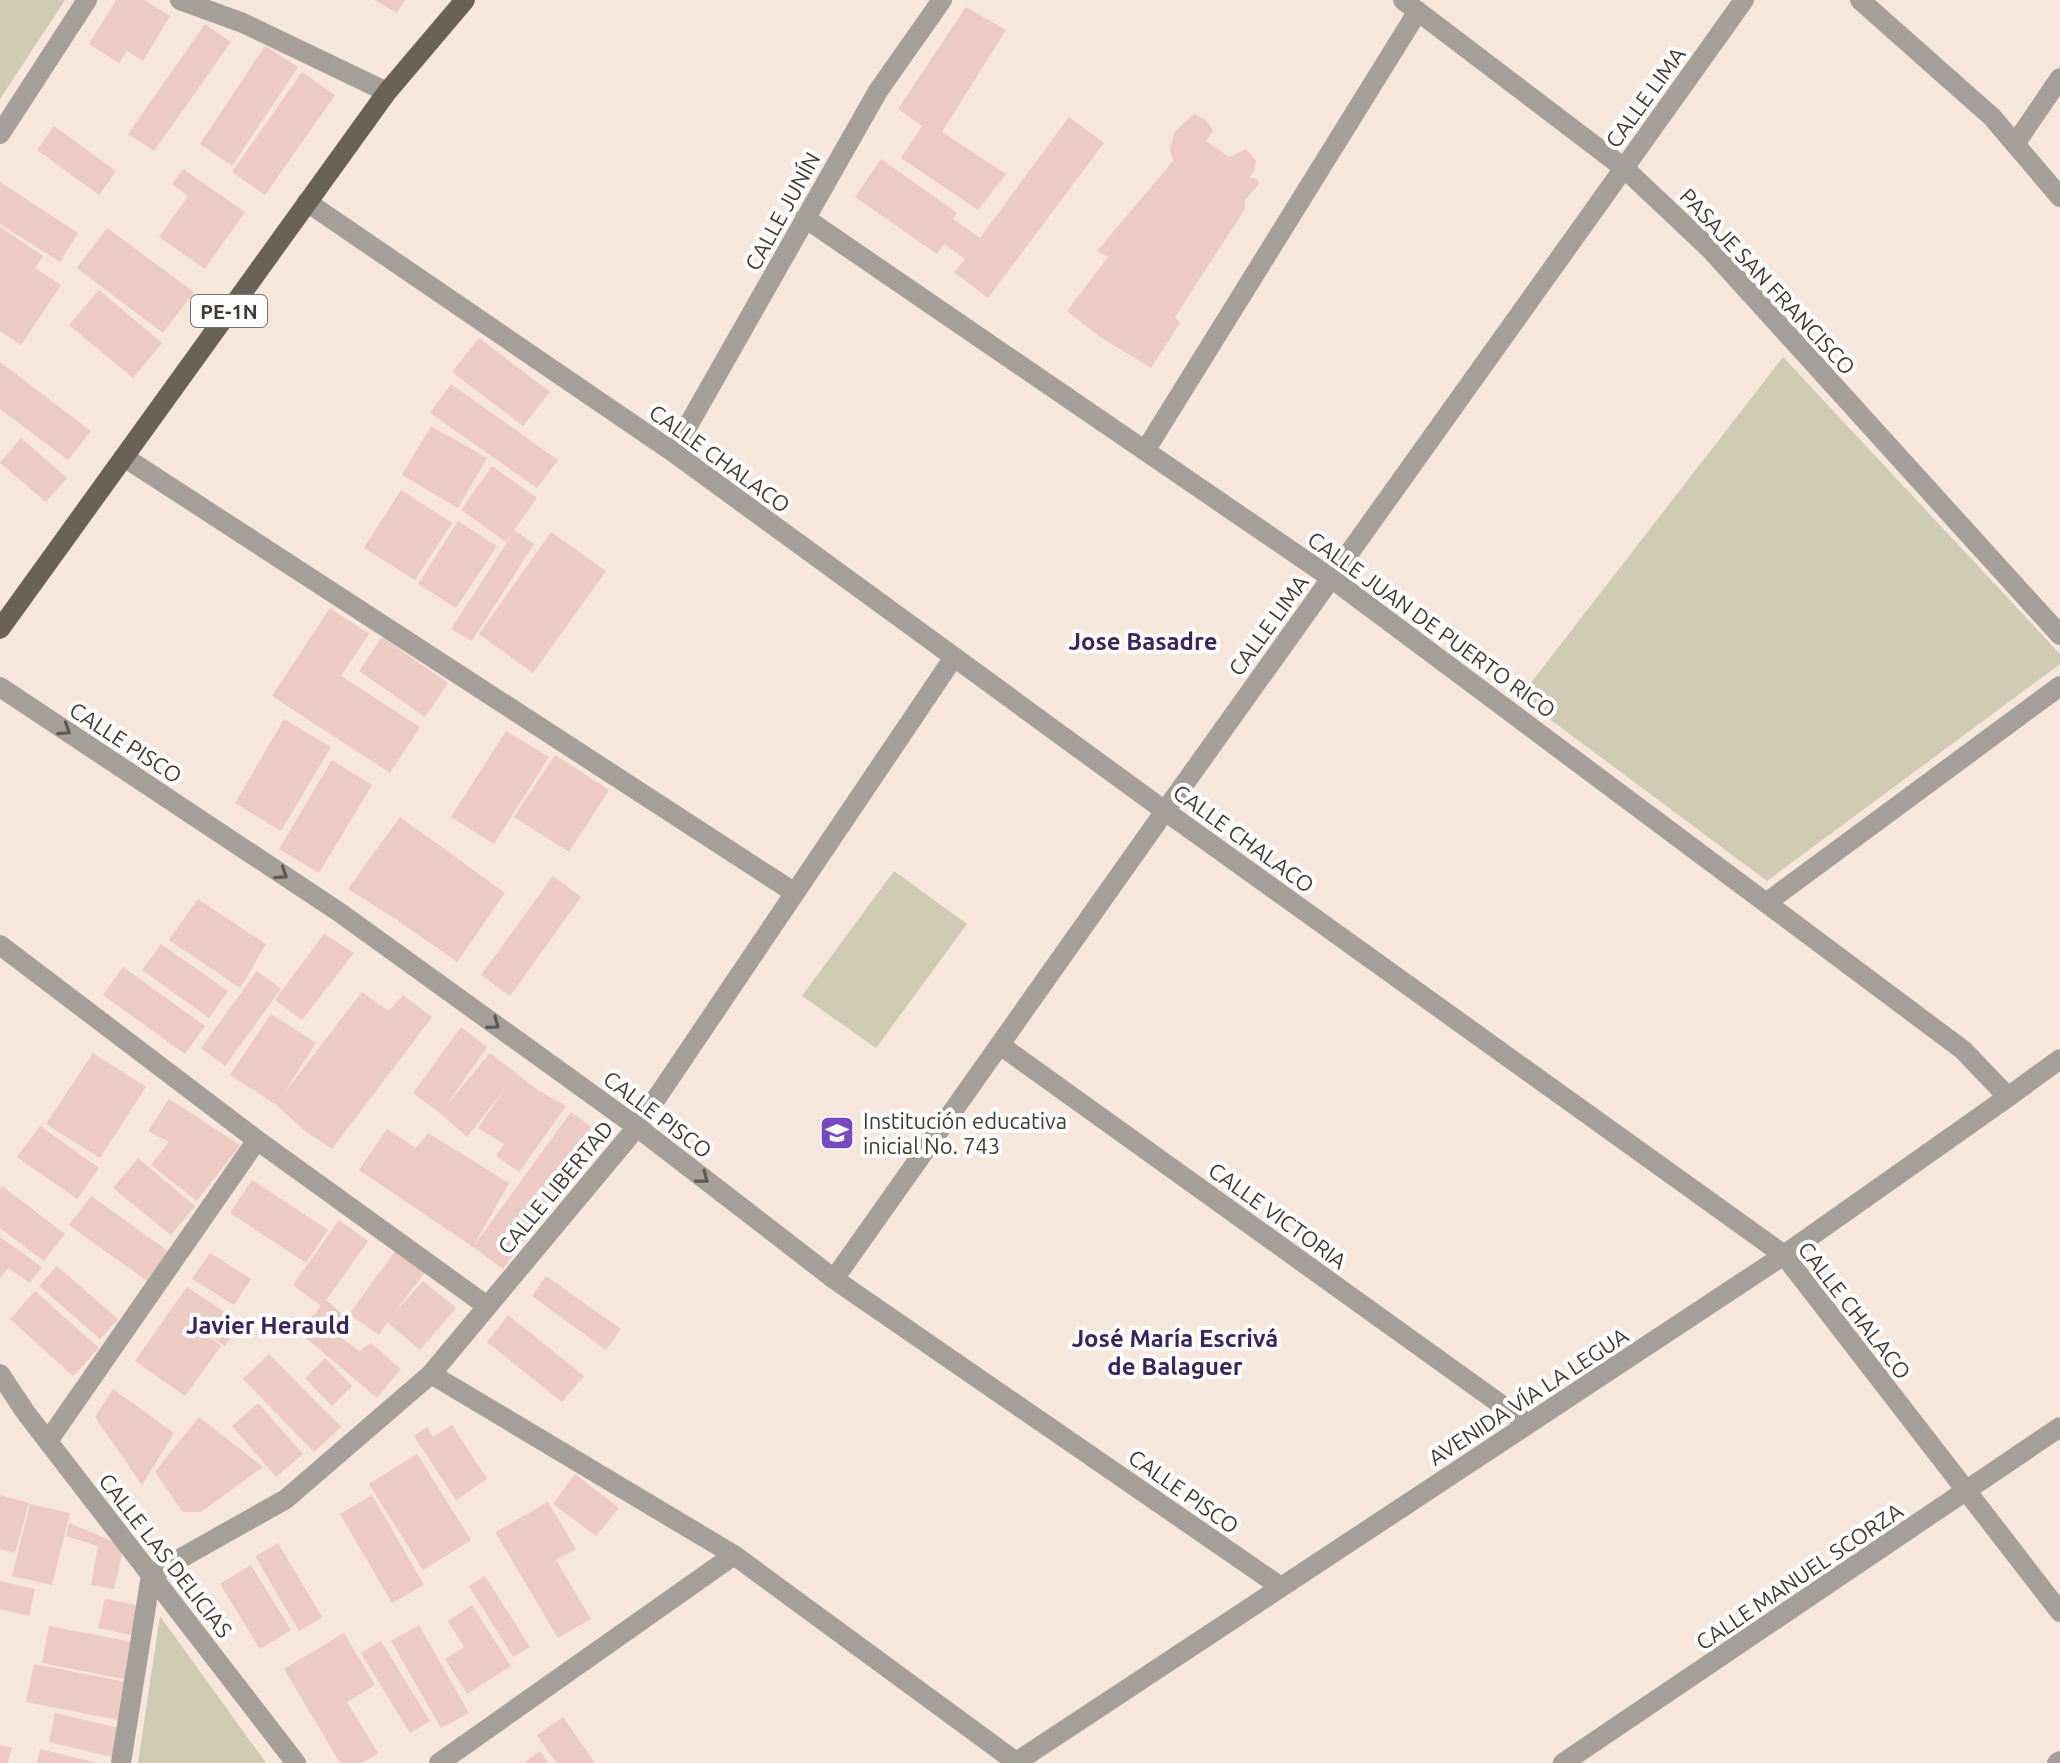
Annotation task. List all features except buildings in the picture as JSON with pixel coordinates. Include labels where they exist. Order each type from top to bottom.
[{"type":"main road","name":"PE-1N","points":[[0,629],[387,92],[465,0]]},
{"type":"street","points":[[0,134],[87,0]]},
{"type":"street","points":[[180,0],[243,23],[387,92]]},
{"type":"street","name":"CALLE JUNÍN","points":[[673,452],[878,91],[942,0]]},
{"type":"street","name":"CALLE LIMA","points":[[834,1279],[1744,0]]},
{"type":"street","points":[[1860,0],[1992,117],[2060,197]]},
{"type":"street","points":[[1145,451],[1411,6]]},
{"type":"street","name":"PASAJE SAN FRANCISCO","points":[[1411,6],[1624,168],[1711,250],[2060,635]]},
{"type":"street","points":[[2015,144],[2060,78]]},
{"type":"street","name":"CALLE CHALACO","points":[[307,202],[673,452],[1165,811],[1784,1255],[2060,1612]]},
{"type":"street","name":"CALLE JUAN DE PUERTO RICO","points":[[805,218],[1331,578],[1963,1050],[2008,1097]]},
{"type":"street","points":[[124,457],[795,893]]},
{"type":"street","name":"CALLE LIBERTAD","points":[[151,1575],[286,1499],[431,1374],[637,1127],[954,657]]},
{"type":"street","points":[[1766,903],[2060,686]]},
{"type":"street","name":"CALLE PISCO","points":[[0,687],[339,912],[637,1127],[834,1279],[1281,1587]]},
{"type":"street","points":[[0,945],[257,1140],[487,1306]]},
{"type":"street","name":"CALLE VICTORIA","points":[[1000,1045],[1528,1424]]},
{"type":"street","name":"AVENIDA VÍA LA LEGUA","points":[[1015,1763],[1784,1255],[2060,1059]]},
{"type":"street","points":[[48,1441],[257,1140]]},
{"type":"street","name":"CALLE LAS DELICIAS","points":[[0,1374],[296,1763]]},
{"type":"street","points":[[431,1374],[734,1555],[1015,1763]]},
{"type":"street","name":"CALLE MANUEL SCORZA","points":[[1563,1763],[2060,1427]]},
{"type":"street","points":[[439,1763],[734,1555]]},
{"type":"street","points":[[121,1763],[151,1575]]},
{"type":"shaded area","points":[[0,0],[65,0],[0,99]]},
{"type":"shaded area","points":[[1783,357],[2060,654],[2060,664],[1767,881],[1520,697]]},
{"type":"shaded area","points":[[894,871],[967,924],[876,1048],[802,996]]},
{"type":"shaded area","points":[[160,1616],[266,1763],[138,1763]]},
{"type":"place","name":"Institución educativa inicial No. 743","points":[[837,1133]]},
{"type":"district","name":"Jose Basadre","points":[[1143,641]]},
{"type":"district","name":"Javier Herauld","points":[[268,1325]]},
{"type":"district","name":"José María Escrivá de Balaguer","points":[[1175,1352]]}]
